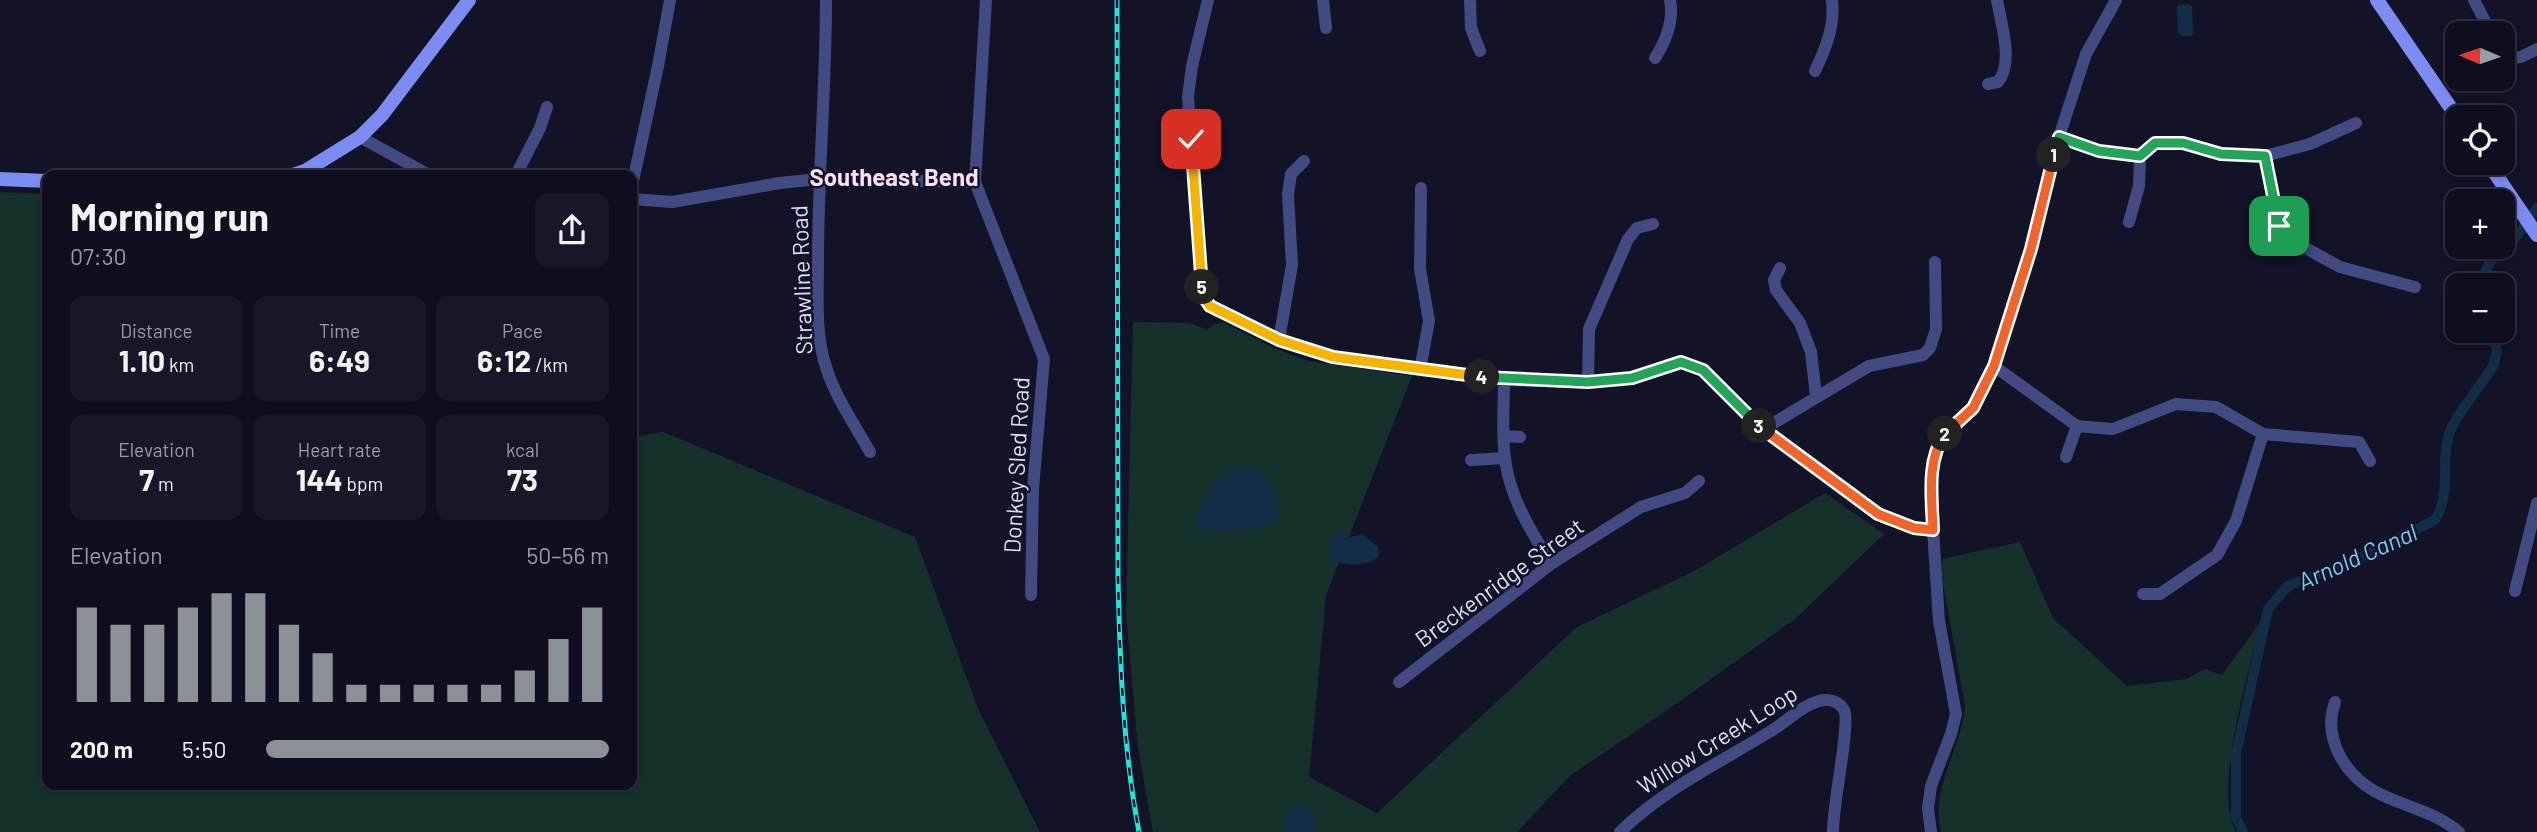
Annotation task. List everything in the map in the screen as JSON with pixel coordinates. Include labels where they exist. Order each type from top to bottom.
[{"type":"street","points":[[307,170],[360,137],[396,98],[469,0]]},
{"type":"street","points":[[635,170],[670,0]]},
{"type":"street","name":"Strawline Road","points":[[826,0],[826,65],[818,179],[818,304],[825,366],[870,452]]},
{"type":"street","points":[[637,200],[673,202],[818,179],[975,182],[986,0]]},
{"type":"street","points":[[1208,0],[1192,66],[1188,97],[1202,294],[1210,306],[1279,340],[1333,357],[1504,380],[1588,382],[1632,378],[1681,362],[1703,370],[1762,430],[1878,514],[1914,528],[1933,530]]},
{"type":"street","points":[[1323,0],[1326,28]]},
{"type":"street","points":[[1470,0],[1471,28],[1480,51]]},
{"type":"street","points":[[1655,58],[1664,45],[1669,27],[1670,0]]},
{"type":"street","points":[[1815,71],[1827,46],[1834,13],[1832,0]]},
{"type":"street","points":[[1988,83],[1998,82],[2005,67],[1997,0]]},
{"type":"street","points":[[1931,832],[1928,808],[1931,786],[1956,714],[1939,621],[1932,466],[1938,444],[1947,431],[1973,408],[1994,366],[2031,249],[2059,137],[2086,54],[2116,0]]},
{"type":"street","points":[[2378,0],[2449,105]]},
{"type":"street","points":[[2474,0],[2485,21]]},
{"type":"street","points":[[2515,56],[2521,57],[2537,49]]},
{"type":"street","points":[[519,170],[540,128],[547,107]]},
{"type":"street","points":[[2129,222],[2139,186],[2140,156],[2155,143],[2183,143],[2221,154],[2265,156],[2311,144],[2356,123]]},
{"type":"street","points":[[360,137],[420,170]]},
{"type":"street","points":[[2059,137],[2099,151],[2140,156]]},
{"type":"street","points":[[2265,156],[2279,226],[2289,239],[2340,267],[2415,287]]},
{"type":"street","points":[[1279,340],[1292,265],[1288,194],[1291,174],[1304,161]]},
{"type":"street","points":[[2496,175],[2535,232]]},
{"type":"street","points":[[0,179],[42,181]]},
{"type":"street","name":"Donkey Sled Road","points":[[975,182],[1044,359],[1033,489],[1031,595]]},
{"type":"street","points":[[1420,370],[1429,321],[1420,269],[1421,188]]},
{"type":"street","points":[[1588,382],[1589,329],[1628,239],[1637,228],[1653,224]]},
{"type":"street","points":[[1762,430],[1869,366],[1923,355],[1930,348],[1936,329],[1935,262]]},
{"type":"street","points":[[1780,268],[1774,280],[1776,290],[1800,323],[1811,352],[1816,396]]},
{"type":"street","points":[[1994,366],[2077,426],[2113,429],[2176,404],[2216,407],[2263,434],[2359,442],[2370,461]]},
{"type":"street","points":[[1504,380],[1505,458],[1509,481],[1521,513],[1551,564]]},
{"type":"street","points":[[2066,457],[2077,426]]},
{"type":"street","points":[[2143,594],[2160,594],[2217,555],[2236,521],[2263,434]]},
{"type":"street","points":[[1504,436],[1520,437]]},
{"type":"street","points":[[1471,460],[1505,458]]},
{"type":"street","name":"Breckenridge Street","points":[[1399,682],[1551,564],[1641,507],[1685,493],[1699,481]]},
{"type":"street","points":[[2515,591],[2537,503]]},
{"type":"street","name":"Willow Creek Loop","points":[[1620,832],[1668,791],[1774,730],[1814,702],[1825,700],[1835,701],[1842,706],[1847,720],[1834,800],[1833,832]]},
{"type":"street","points":[[2335,702],[2330,720],[2333,740],[2353,774],[2375,791],[2438,817],[2459,832]]},
{"type":"green space","points":[[0,192],[42,194],[42,790],[637,790],[637,436],[663,432],[915,537],[978,709],[1040,832],[0,832]]},
{"type":"green space","points":[[1133,322],[1190,323],[1207,330],[1222,322],[1274,348],[1308,361],[1412,376],[1326,595],[1309,777],[1377,813],[1577,627],[1696,570],[1825,493],[1884,534],[1795,619],[1571,775],[1517,832],[1153,832],[1138,748],[1126,613]]},
{"type":"green space","points":[[2020,542],[2053,618],[2127,686],[2187,679],[2205,669],[2222,675],[2261,621],[2230,759],[2230,813],[2236,832],[1941,832],[1940,799],[1963,721],[1965,705],[1943,583],[1942,559]]},
{"type":"water","points":[[2189,4],[2192,7],[2193,33],[2191,36],[2181,36],[2178,33],[2177,7]]},
{"type":"water","points":[[1258,468],[1276,496],[1278,517],[1271,524],[1260,528],[1233,531],[1197,530],[1202,503],[1212,487],[1227,474]]},
{"type":"water","points":[[1337,531],[1342,532],[1346,538],[1362,534],[1378,547],[1379,556],[1362,564],[1328,560],[1331,541]]},
{"type":"water","points":[[1302,804],[1314,816],[1317,832],[1282,832],[1289,810]]},
{"type":"waterway","name":"Arnold Canal","points":[[2485,273],[2490,262],[2517,236],[2537,208]]},
{"type":"waterway","name":"Arnold Canal","points":[[2243,832],[2236,817],[2236,754],[2268,609],[2288,586],[2363,556],[2435,520],[2445,489],[2445,456],[2449,434],[2494,364],[2497,351],[2495,343]]},
{"type":"railway","points":[[1117,0],[1118,579],[1126,737],[1139,832]]},
{"type":"district","name":"Southeast Bend","points":[[894,176]]},
{"type":"route","points":[[1191,139],[1202,294],[1210,306],[1279,340],[1333,357],[1504,380],[1588,382],[1632,378],[1681,362],[1703,370],[1762,430],[1878,514],[1896,523],[1933,530],[1932,466],[1938,444],[1947,431],[1973,408],[1994,366],[2031,249],[2059,137],[2099,151],[2140,156],[2155,143],[2183,143],[2221,154],[2265,156],[2279,226]]}]
